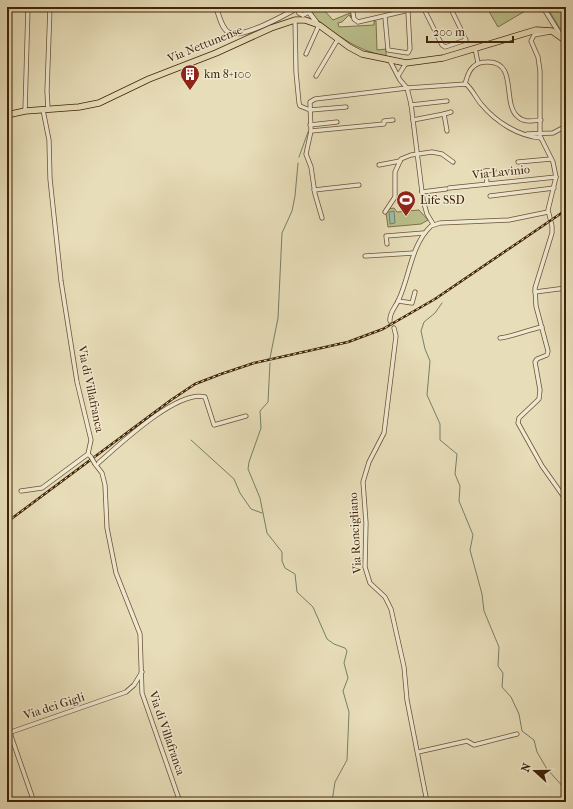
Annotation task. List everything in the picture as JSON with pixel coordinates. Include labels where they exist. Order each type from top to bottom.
[{"type":"main road","name":"Via Nettunense","points":[[7,115],[25,111],[85,106],[102,102],[149,79],[216,53],[271,28],[295,20],[302,16],[319,25],[361,53],[390,61],[401,62],[437,59],[528,32],[549,31]]},
{"type":"main road","points":[[549,31],[564,39]]},
{"type":"street","points":[[25,111],[28,7]]},
{"type":"street","name":"Via di Villafranca","points":[[50,7],[45,109],[49,140],[50,179],[61,281],[77,382],[91,440],[89,456],[102,473],[105,485],[107,528],[117,575],[140,634],[142,693],[180,802]]},
{"type":"street","points":[[216,7],[224,29],[230,34],[236,35],[244,34],[300,7],[302,16]]},
{"type":"street","points":[[352,7],[353,19],[356,22],[408,12],[423,7],[442,45],[446,47],[466,40],[450,7]]},
{"type":"street","points":[[543,7],[564,39]]},
{"type":"street","points":[[302,16],[308,9],[319,25],[306,54]]},
{"type":"street","points":[[293,11],[302,16]]},
{"type":"street","points":[[385,17],[388,50],[407,53],[410,50],[408,12]]},
{"type":"street","points":[[295,20],[296,74],[300,106],[310,110],[346,107]]},
{"type":"street","points":[[553,23],[549,31],[534,35],[531,41],[538,57],[540,70],[540,136],[551,159],[556,176],[548,212],[552,225],[552,233],[543,263],[535,282],[536,304],[548,351],[547,356],[537,359],[535,362],[540,397],[534,406],[519,418],[518,424],[545,470],[566,500]]},
{"type":"street","points":[[316,76],[338,39]]},
{"type":"street","points":[[475,48],[478,63]]},
{"type":"street","points":[[390,61],[402,83],[407,88],[411,105],[422,192],[427,214],[433,224]]},
{"type":"street","points":[[398,76],[401,62]]},
{"type":"street","points":[[398,76],[401,62]]},
{"type":"street","points":[[465,84],[470,70],[478,63],[491,62],[502,67],[506,73],[515,114],[525,121],[541,120]]},
{"type":"street","points":[[566,72],[564,73],[566,79]]},
{"type":"street","points":[[396,90],[402,83]]},
{"type":"street","points":[[322,218],[314,190],[311,167],[306,154],[311,131],[310,102],[315,99],[407,88],[465,84],[468,85],[482,106],[510,128],[523,134],[540,136],[553,133],[566,126]]},
{"type":"street","points":[[411,105],[447,101]]},
{"type":"street","points":[[413,120],[451,112]]},
{"type":"street","points":[[444,114],[447,131]]},
{"type":"street","points":[[311,131],[384,124],[384,121],[393,120]]},
{"type":"street","points":[[310,125],[337,122]]},
{"type":"street","points":[[379,165],[400,161],[405,157],[416,153],[440,153],[453,162]]},
{"type":"street","points":[[518,162],[551,159]]},
{"type":"street","points":[[385,212],[395,197],[395,174],[400,161]]},
{"type":"street","points":[[479,172],[494,170]]},
{"type":"street","points":[[486,171],[487,184]]},
{"type":"street","name":"Via Lavinio","points":[[422,192],[556,176]]},
{"type":"street","points":[[314,190],[359,185]]},
{"type":"street","points":[[490,196],[554,188]]},
{"type":"street","points":[[390,321],[391,312],[398,301],[414,253],[424,233],[433,224],[503,220],[548,212]]},
{"type":"street","points":[[387,244],[386,236],[424,233]]},
{"type":"street","points":[[365,256],[414,253]]},
{"type":"street","points":[[535,292],[566,288]]},
{"type":"street","points":[[398,301],[412,303],[415,292]]},
{"type":"street","points":[[500,338],[542,327]]},
{"type":"street","name":"Via Roncigliano","points":[[394,328],[396,335],[384,431],[369,462],[363,482],[366,524],[365,567],[370,583],[385,597],[391,609],[404,667],[406,698],[427,802]]},
{"type":"street","points":[[96,464],[145,423],[184,400],[200,396],[205,397],[214,425],[246,416]]},
{"type":"street","points":[[21,491],[42,488],[89,456]]},
{"type":"street","name":"Via dei Gigli","points":[[34,802],[11,736],[11,732],[126,692],[134,685],[142,671]]},
{"type":"street","points":[[418,752],[467,741],[474,745],[517,734]]},
{"type":"shaded area","points":[[312,7],[321,7],[333,20],[350,13],[351,18],[349,15],[342,22],[338,23],[339,27],[374,25],[374,21],[376,21],[377,50],[386,49],[386,56],[365,50],[348,42],[315,18],[312,12]]},
{"type":"shaded area","points":[[532,7],[498,27],[487,8]]},
{"type":"shaded area","points":[[547,7],[566,7],[566,26],[560,29]]},
{"type":"shaded area","name":"Life SSD","points":[[394,208],[397,212],[419,210],[428,220],[421,224],[388,227],[386,213],[388,209]]},
{"type":"shaded area","points":[[394,211],[395,223],[390,224],[389,212]]},
{"type":"waterway","points":[[299,157],[308,132]]},
{"type":"waterway","points":[[270,358],[278,318],[282,233],[292,211],[298,163]]},
{"type":"waterway","points":[[442,303],[435,313],[424,322],[421,331],[425,349],[430,361],[427,395],[440,424],[440,440],[457,454],[455,474],[460,486],[459,501],[473,535],[470,550],[482,594],[484,611],[499,647],[498,666],[503,673],[502,687],[511,697],[519,714],[522,731],[534,740],[537,752],[547,769],[566,790]]},
{"type":"waterway","points":[[270,363],[268,402],[260,411],[261,428],[248,469],[260,498],[267,533],[282,552],[282,561],[285,568],[295,574],[297,592],[313,607],[327,639],[334,644],[345,648],[347,651],[344,663],[348,678],[343,691],[349,712],[347,760],[335,782],[332,802]]},
{"type":"waterway","points":[[191,440],[234,479],[240,493],[251,509],[262,513]]},
{"type":"tunnel","points":[[390,321],[394,328]]},
{"type":"railway","points":[[7,522],[171,400],[195,384],[254,363],[348,342],[383,329],[435,299],[566,210]]},
{"type":"place","name":"km 8+100","points":[[190,91]]},
{"type":"place","name":"Life SSD","points":[[406,217]]}]
